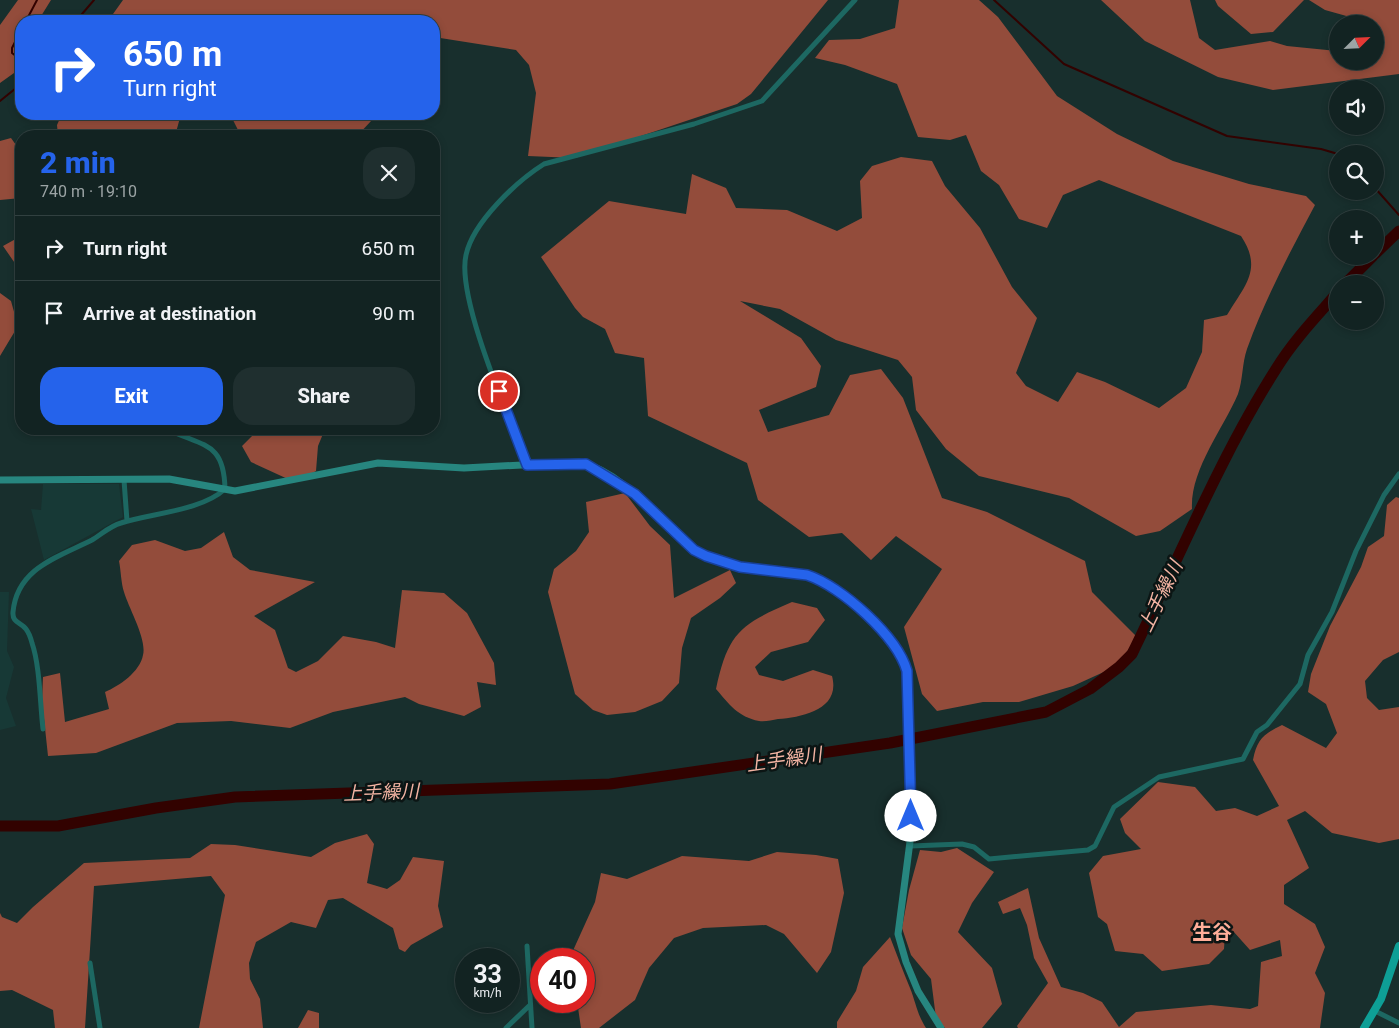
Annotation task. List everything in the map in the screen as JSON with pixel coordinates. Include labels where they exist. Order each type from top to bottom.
[{"type":"main road","points":[[1364,1028],[1375,1012],[1399,946]]},
{"type":"street","points":[[527,465],[492,373],[466,290],[465,257],[476,231],[524,178],[544,164],[694,124],[762,101],[856,0]]},
{"type":"street","points":[[43,729],[36,658],[26,629],[15,621],[13,614],[19,588],[32,573],[57,556],[119,523],[191,506],[216,498],[224,489],[224,474],[218,456],[201,443],[182,435]]},
{"type":"street","points":[[0,480],[170,479],[224,489],[247,490],[378,463],[464,468],[586,464],[635,494],[694,550],[706,556],[740,567],[807,575],[836,588],[879,628],[901,654],[907,671],[910,745],[910,846],[898,934],[906,962],[915,983],[941,1028]]},
{"type":"street","points":[[910,846],[962,844],[974,847],[989,859],[1088,850],[1095,846],[1114,807],[1159,777],[1243,759],[1257,732],[1268,725],[1300,684],[1308,655],[1332,612],[1356,551],[1384,495],[1399,474]]},
{"type":"street","points":[[124,480],[128,521]]},
{"type":"street","points":[[506,1028],[530,1005],[527,946]]},
{"type":"street","points":[[90,963],[100,1028]]},
{"type":"street","points":[[1375,1012],[1399,1023]]},
{"type":"street","points":[[531,1013],[532,1028]]},
{"type":"shaded area","points":[[18,0],[51,0],[42,15],[15,15],[15,72],[0,83],[0,25]]},
{"type":"shaded area","points":[[123,0],[828,0],[751,94],[737,104],[575,158],[528,156],[536,93],[529,65],[516,50],[440,38],[440,15],[112,15]]},
{"type":"shaded area","points":[[899,0],[979,0],[998,17],[1057,96],[1117,134],[1173,161],[1249,184],[1306,196],[1315,205],[1278,276],[1254,330],[1245,354],[1238,394],[1196,480],[1192,509],[1160,531],[1136,536],[1069,498],[979,476],[946,449],[916,410],[912,377],[898,360],[836,340],[780,309],[740,301],[801,338],[821,366],[816,387],[759,410],[768,432],[829,415],[850,375],[881,369],[903,398],[942,498],[987,512],[1085,561],[1092,592],[1137,637],[1117,666],[1073,686],[1019,702],[983,702],[937,711],[922,694],[904,627],[942,569],[896,536],[871,560],[842,533],[809,537],[758,500],[747,463],[648,416],[644,358],[615,353],[605,329],[583,317],[575,308],[541,257],[609,201],[686,214],[692,174],[726,188],[736,208],[787,210],[837,231],[862,218],[860,181],[872,166],[901,157],[932,161],[945,186],[980,228],[1012,287],[1037,318],[1016,373],[1026,386],[1058,402],[1077,372],[1105,382],[1159,408],[1186,388],[1202,352],[1204,320],[1227,315],[1245,286],[1251,268],[1251,258],[1241,236],[1099,180],[1063,195],[1047,228],[1019,219],[999,185],[981,171],[966,135],[950,140],[918,137],[897,84],[845,65],[815,58],[829,40],[860,39],[895,28]]},
{"type":"shaded area","points":[[1101,0],[1190,0],[1199,38],[1215,50],[1270,41],[1287,46],[1329,50],[1329,70],[1384,70],[1384,15],[1343,15],[1325,10],[1309,0],[1399,0],[1399,74],[1352,80],[1329,80],[1329,83],[1273,90],[1218,77],[1145,41]]},
{"type":"shaded area","points":[[1215,0],[1304,0],[1273,32],[1251,34],[1218,6]]},
{"type":"shaded area","points":[[59,120],[179,120],[177,130],[57,130]]},
{"type":"shaded area","points":[[233,120],[372,120],[363,130],[238,130]]},
{"type":"shaded area","points":[[11,138],[15,144],[15,199],[0,200],[0,141]]},
{"type":"shaded area","points":[[15,239],[15,263],[3,246]]},
{"type":"shaded area","points":[[0,293],[11,301],[15,315],[15,331],[0,356]]},
{"type":"shaded area","points":[[253,435],[323,435],[318,446],[316,471],[299,480],[290,480],[251,462],[242,446]]},
{"type":"shaded area","points":[[43,484],[119,484],[123,517],[44,560],[31,509],[41,510]]},
{"type":"shaded area","points":[[625,493],[650,526],[670,545],[674,598],[730,570],[736,583],[720,598],[691,618],[682,648],[679,683],[662,701],[635,712],[607,715],[593,710],[575,694],[548,592],[554,569],[576,551],[589,532],[586,502]]},
{"type":"shaded area","points":[[1396,497],[1399,498],[1399,652],[1383,660],[1365,681],[1367,698],[1379,710],[1399,707],[1399,839],[1379,843],[1332,833],[1305,811],[1287,820],[1309,868],[1284,885],[1284,904],[1315,924],[1325,947],[1315,973],[1325,993],[1320,1028],[1018,1028],[1017,1026],[1048,983],[1034,958],[1027,925],[1020,908],[1003,914],[998,902],[1028,888],[1039,938],[1061,987],[1083,993],[1102,1002],[1119,1027],[1136,1012],[1211,1005],[1250,1009],[1258,1006],[1261,962],[1282,956],[1280,940],[1250,950],[1233,931],[1225,933],[1224,949],[1209,964],[1162,971],[1143,954],[1115,951],[1107,924],[1098,917],[1089,873],[1103,856],[1141,849],[1125,833],[1120,819],[1158,782],[1195,787],[1216,811],[1235,808],[1257,816],[1279,806],[1253,760],[1257,747],[1266,734],[1282,725],[1326,748],[1337,733],[1326,704],[1308,692],[1311,674],[1330,626],[1361,567],[1368,547],[1384,536],[1387,505]]},
{"type":"shaded area","points":[[224,532],[233,557],[250,570],[315,582],[254,616],[275,630],[288,668],[296,672],[318,661],[343,636],[376,642],[395,648],[402,590],[444,593],[467,613],[494,663],[496,685],[477,682],[481,707],[464,716],[419,704],[405,697],[333,712],[290,728],[231,721],[177,723],[96,753],[48,756],[42,700],[43,677],[60,673],[65,722],[109,709],[105,692],[128,678],[141,661],[144,648],[124,592],[119,561],[132,545],[155,540],[185,551],[201,548]]},
{"type":"shaded area","points":[[0,592],[9,592],[7,651],[14,667],[6,698],[16,726],[0,730]]},
{"type":"shaded area","points":[[792,602],[817,608],[825,620],[808,642],[771,652],[755,667],[759,675],[783,681],[813,670],[832,676],[833,687],[831,696],[818,709],[798,716],[766,721],[752,719],[734,709],[716,689],[726,654],[739,632],[749,624]]},
{"type":"shaded area","points":[[367,834],[374,844],[367,883],[387,889],[400,880],[413,857],[444,861],[438,906],[443,927],[411,945],[405,952],[399,949],[393,928],[343,898],[328,900],[316,928],[291,922],[256,942],[249,963],[250,979],[260,999],[263,1028],[199,1028],[225,895],[211,876],[94,886],[85,1028],[55,1028],[53,1010],[12,990],[0,991],[0,913],[2,917],[17,923],[84,863],[190,858],[211,844],[235,845],[311,857],[335,843]]},
{"type":"shaded area","points":[[957,848],[994,872],[972,903],[958,932],[992,968],[1002,1004],[982,1028],[945,1028],[936,1018],[931,979],[911,955],[902,928],[909,890],[920,850],[941,852]]},
{"type":"shaded area","points":[[777,852],[838,859],[844,893],[831,952],[817,973],[784,934],[766,925],[703,928],[674,938],[649,968],[635,1000],[599,1028],[581,1028],[579,1013],[595,1013],[595,948],[574,948],[595,902],[601,873],[627,879],[682,856],[749,861]]},
{"type":"shaded area","points":[[890,937],[926,1028],[837,1028],[837,1022],[856,991],[863,967]]},
{"type":"shaded area","points":[[308,1010],[319,1013],[319,1028],[298,1028]]},
{"type":"waterway","points":[[29,15],[37,0]]},
{"type":"waterway","points":[[81,15],[94,0]]},
{"type":"waterway","points":[[994,0],[1064,64],[1227,136],[1329,151]]},
{"type":"waterway","points":[[15,42],[12,48],[12,53],[15,55]]},
{"type":"waterway","points":[[0,101],[15,89]]},
{"type":"waterway","points":[[1384,198],[1399,215]]},
{"type":"waterway","name":"上手繰川","points":[[1384,245],[1399,231]]},
{"type":"waterway","name":"上手繰川","points":[[1354,275],[1364,265]]},
{"type":"waterway","name":"上手繰川","points":[[0,826],[58,826],[156,808],[235,797],[610,784],[890,743],[1046,712],[1090,689],[1119,667],[1132,654],[1236,437],[1276,369],[1305,329],[1329,302]]},
{"type":"district","name":"生谷","points":[[1212,932]]},
{"type":"route","points":[[499,391],[527,465],[579,462],[593,467],[635,494],[694,550],[726,564],[807,575],[819,579],[836,588],[879,628],[901,654],[907,671],[911,816]]}]
